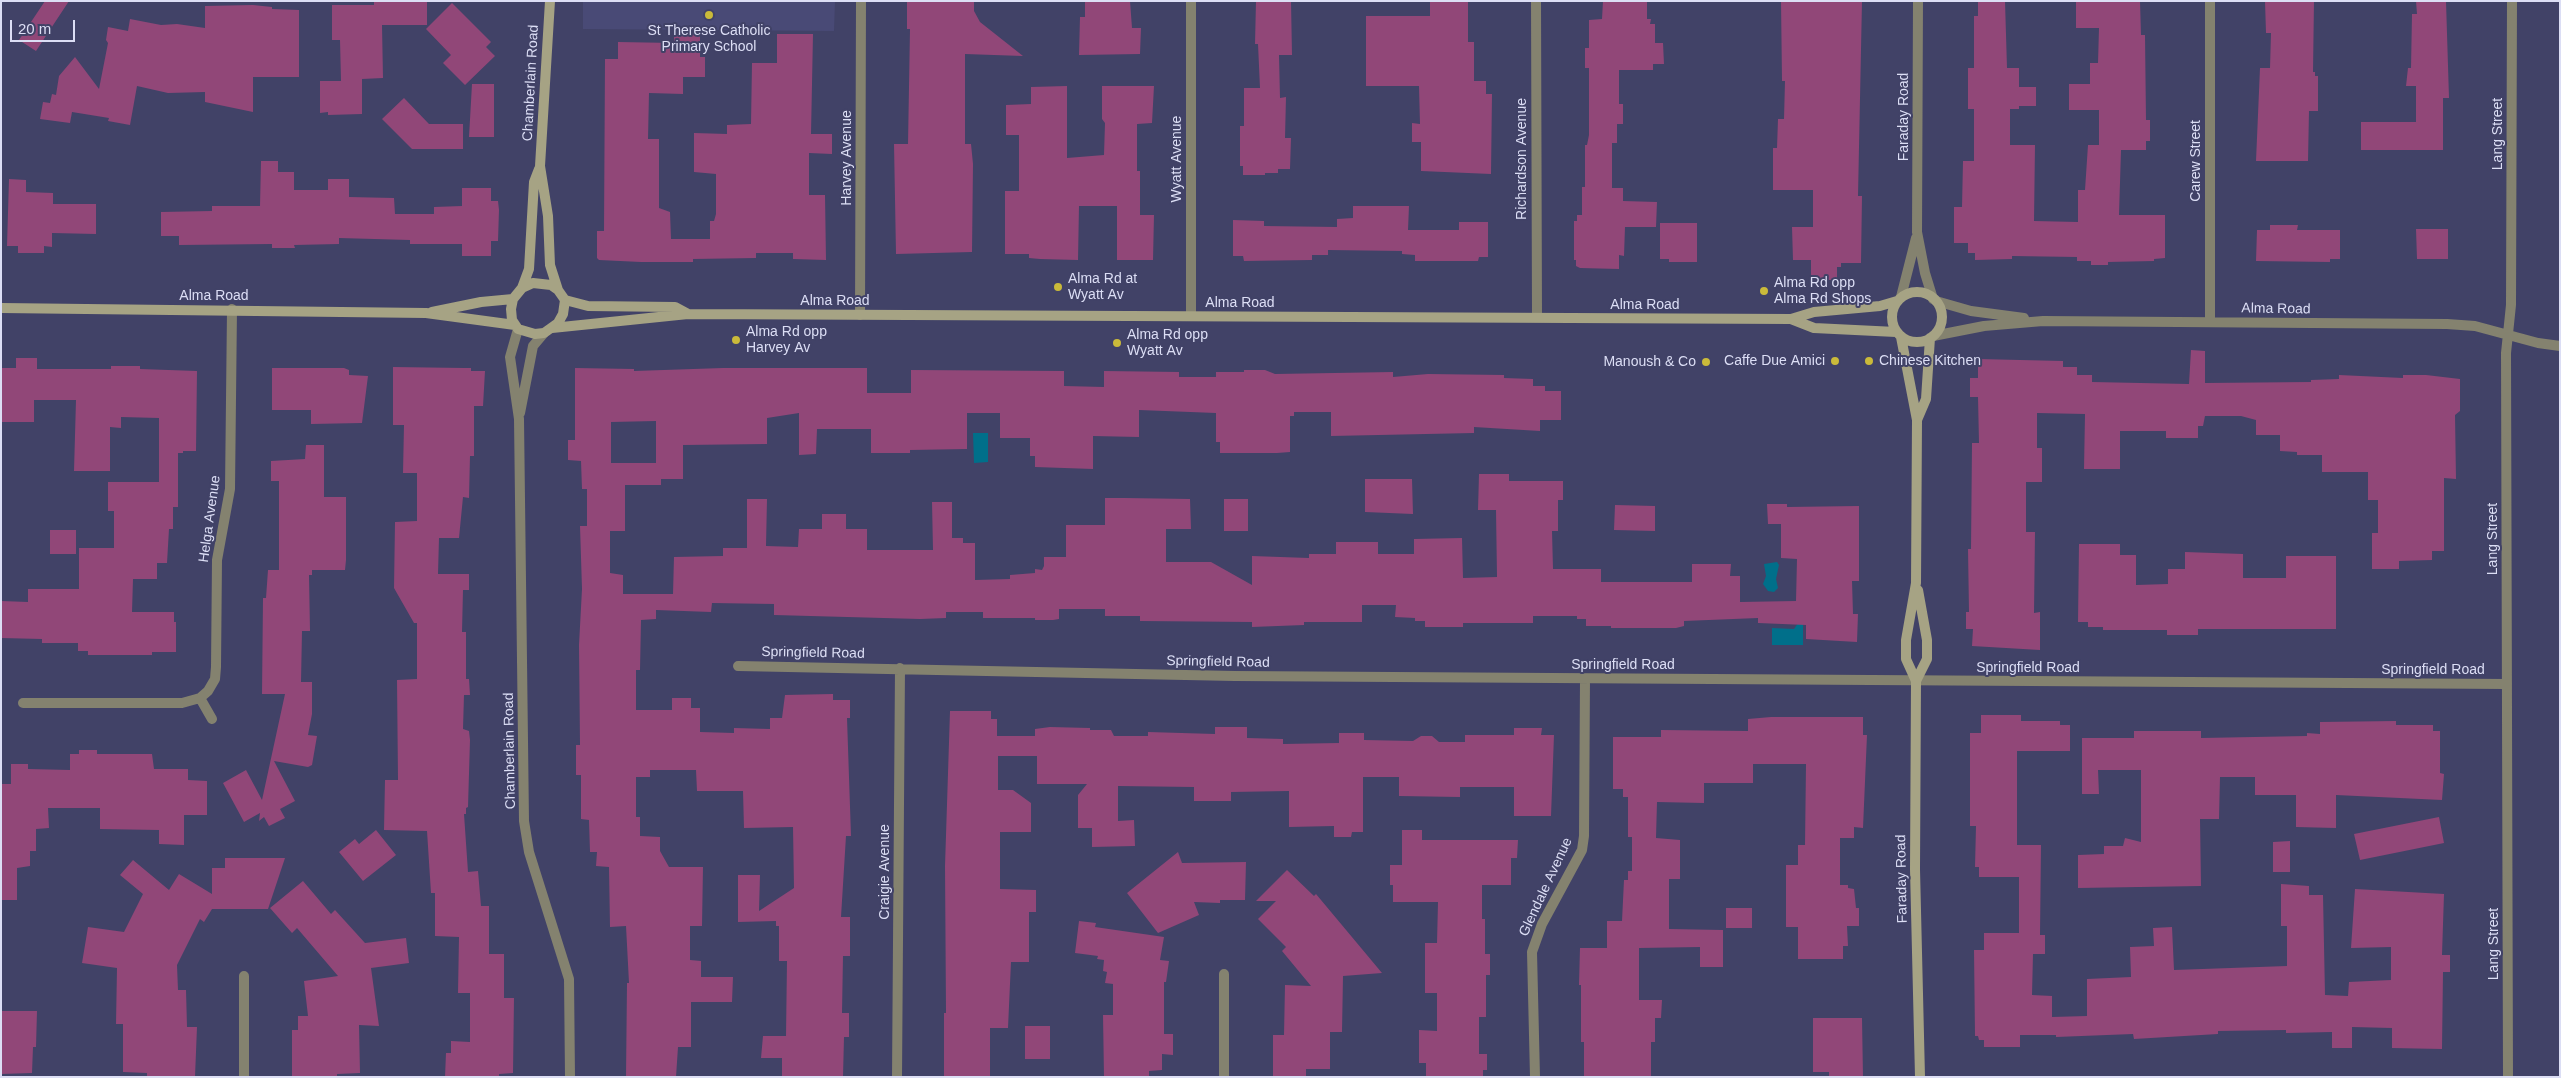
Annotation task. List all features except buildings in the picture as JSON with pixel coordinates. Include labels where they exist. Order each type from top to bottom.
[{"type":"main road","name":"Chamberlain Road","points":[[550,1],[540,166],[548,216],[550,265],[558,290]]},
{"type":"main road","name":"Chamberlain Road","points":[[522,288],[529,269],[534,182],[540,166]]},
{"type":"main road","points":[[534,283],[543,284],[558,290],[564,300],[563,314],[558,323],[548,330],[534,334],[516,327],[510,309],[513,299],[522,288],[534,283]]},
{"type":"main road","points":[[1918,292],[1935,300],[1940,308],[1941,323],[1931,337],[1912,342],[1899,335],[1891,316],[1899,299],[1918,292]]},
{"type":"main road","name":"Alma Road","points":[[426,313],[481,302],[513,299]]},
{"type":"main road","name":"Alma Road","points":[[548,330],[688,314],[1791,319],[1814,312],[1880,306],[1899,299]]},
{"type":"main road","name":"Alma Road","points":[[564,300],[588,306],[675,307],[688,314]]},
{"type":"main road","name":"Alma Road","points":[[1,308],[232,309],[426,313],[516,327]]},
{"type":"main road","name":"Alma Road","points":[[1791,319],[1814,328],[1899,335]]},
{"type":"main road","name":"Faraday Road","points":[[1899,335],[1917,420],[1916,583],[1906,640],[1906,659],[1916,681],[1915,869],[1920,1077]]},
{"type":"main road","name":"Faraday Road","points":[[1917,420],[1926,399],[1931,337]]},
{"type":"main road","name":"Faraday Road","points":[[1916,583],[1927,640],[1927,659],[1916,681]]},
{"type":"street","name":"Harvey Avenue","points":[[860,315],[861,1]]},
{"type":"street","name":"Wyatt Avenue","points":[[1190,316],[1191,1]]},
{"type":"street","name":"Richardson Avenue","points":[[1536,1],[1537,317]]},
{"type":"street","name":"Faraday Road","points":[[1899,299],[1909,272],[1917,232],[1918,1]]},
{"type":"street","name":"Carew Street","points":[[2210,1],[2210,322]]},
{"type":"street","name":"Lang Street","points":[[2508,1077],[2506,353],[2511,305],[2512,1]]},
{"type":"street","name":"Faraday Road","points":[[1917,232],[1926,278],[1935,300]]},
{"type":"street","name":"Alma Road","points":[[1935,300],[1971,311],[2043,320],[2460,324],[2560,346]]},
{"type":"street","name":"Helga Avenue","points":[[200,698],[208,691],[215,679],[216,667],[216,577],[231,479],[232,309]]},
{"type":"street","name":"Alma Road","points":[[1931,337],[1984,326],[2043,320]]},
{"type":"street","name":"Chamberlain Road","points":[[516,327],[510,357],[519,419],[524,821],[529,852],[568,979],[570,1077]]},
{"type":"street","name":"Chamberlain Road","points":[[519,419],[533,346],[548,330]]},
{"type":"street","name":"Springfield Road","points":[[738,666],[1234,676],[2507,684]]},
{"type":"street","name":"Craigie Avenue","points":[[897,1077],[900,668]]},
{"type":"street","name":"Glendale Avenue","points":[[1535,1077],[1532,952],[1542,924],[1582,850],[1584,836],[1585,679]]},
{"type":"street","points":[[23,702],[182,703],[200,698],[212,719]]},
{"type":"street","points":[[1224,974],[1224,1077]]},
{"type":"street","points":[[244,976],[244,1077]]},
{"type":"shaded area","name":"St Therese Catholic Primary School","points":[[583,1],[835,1],[834,31],[583,29]]},
{"type":"shaded area","points":[[973,433],[988,433],[988,462],[974,463]]},
{"type":"shaded area","points":[[1777,562],[1779,565],[1776,579],[1778,588],[1774,592],[1768,591],[1763,584],[1766,576],[1764,564]]},
{"type":"shaded area","points":[[1798,623],[1803,624],[1803,645],[1772,645],[1772,628],[1794,629]]},
{"type":"place","name":"St Therese Catholic Primary School","points":[[709,15]]},
{"type":"place","name":"Alma Rd at Wyatt Av","points":[[1058,287]]},
{"type":"place","name":"Alma Rd opp Alma Rd Shops","points":[[1764,291]]},
{"type":"place","name":"Alma Rd opp Harvey Av","points":[[736,340]]},
{"type":"place","name":"Alma Rd opp Wyatt Av","points":[[1117,343]]},
{"type":"place","name":"Caffe Due Amici","points":[[1835,361]]},
{"type":"place","name":"Chinese Kitchen","points":[[1869,361]]},
{"type":"place","name":"Manoush & Co","points":[[1706,362]]}]
